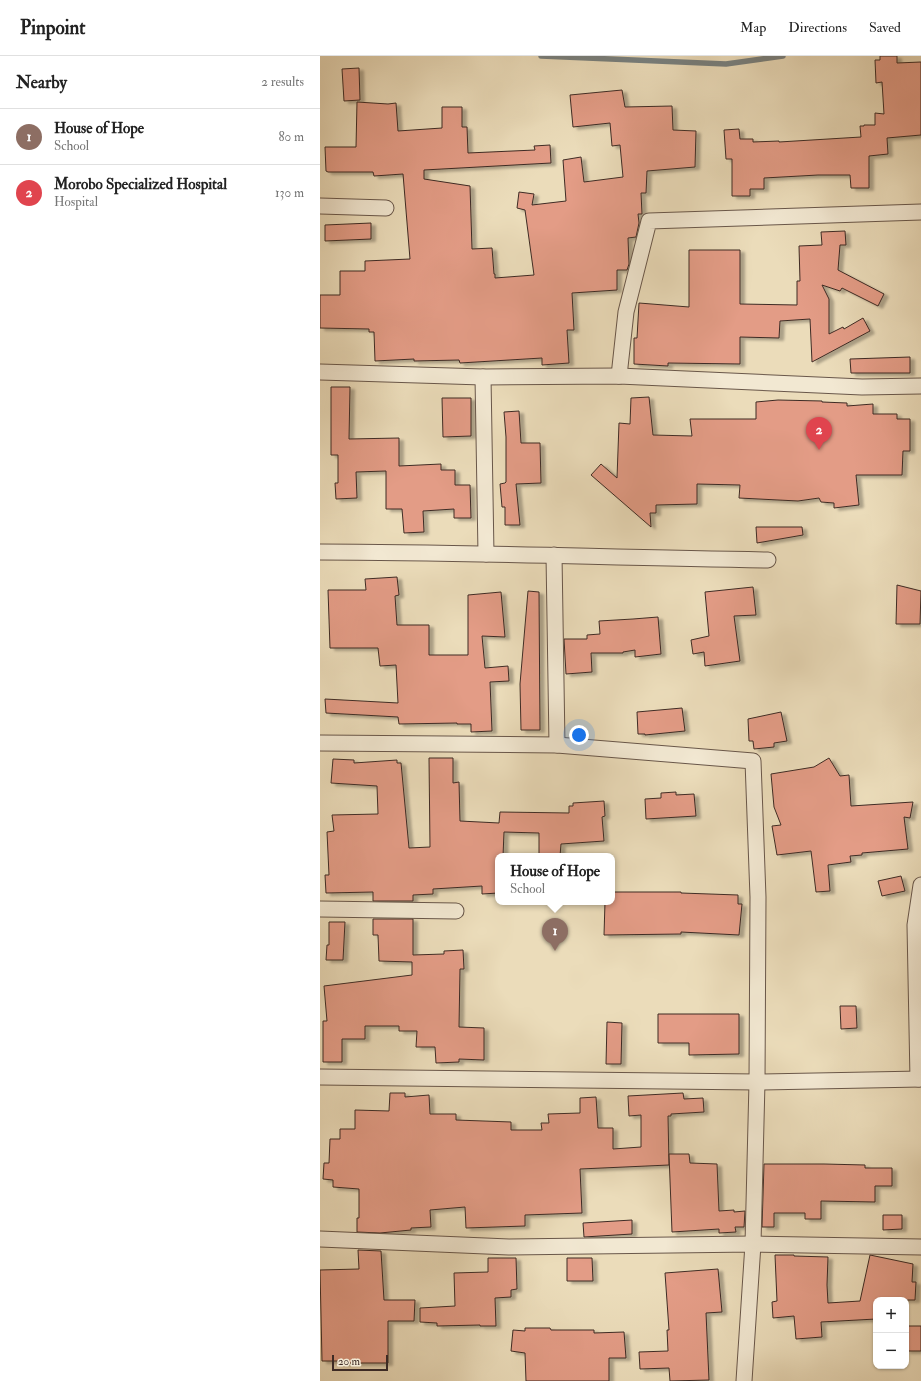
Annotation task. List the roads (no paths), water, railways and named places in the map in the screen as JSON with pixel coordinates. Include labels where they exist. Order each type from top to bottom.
[{"type":"street","points":[[320,206],[386,208]]},
{"type":"street","points":[[619,376],[626,312],[649,221],[672,219],[921,212]]},
{"type":"street","points":[[320,372],[484,376],[619,376],[862,387],[921,386]]},
{"type":"street","points":[[484,376],[486,554]]},
{"type":"street","points":[[320,552],[768,560]]},
{"type":"street","points":[[554,555],[557,745]]},
{"type":"street","points":[[320,743],[557,745],[753,761],[758,898],[757,1082],[753,1244],[744,1381]]},
{"type":"street","points":[[320,1077],[757,1082],[920,1079],[915,926],[921,885]]},
{"type":"street","points":[[320,908],[456,912]]},
{"type":"street","points":[[320,1239],[509,1246],[753,1244],[921,1246]]},
{"type":"waterway","points":[[541,56],[726,64],[783,56]]},
{"type":"place","name":"Morobo Specialized Hospital","points":[[819,450]]},
{"type":"place","name":"House of Hope","points":[[555,951]]}]
